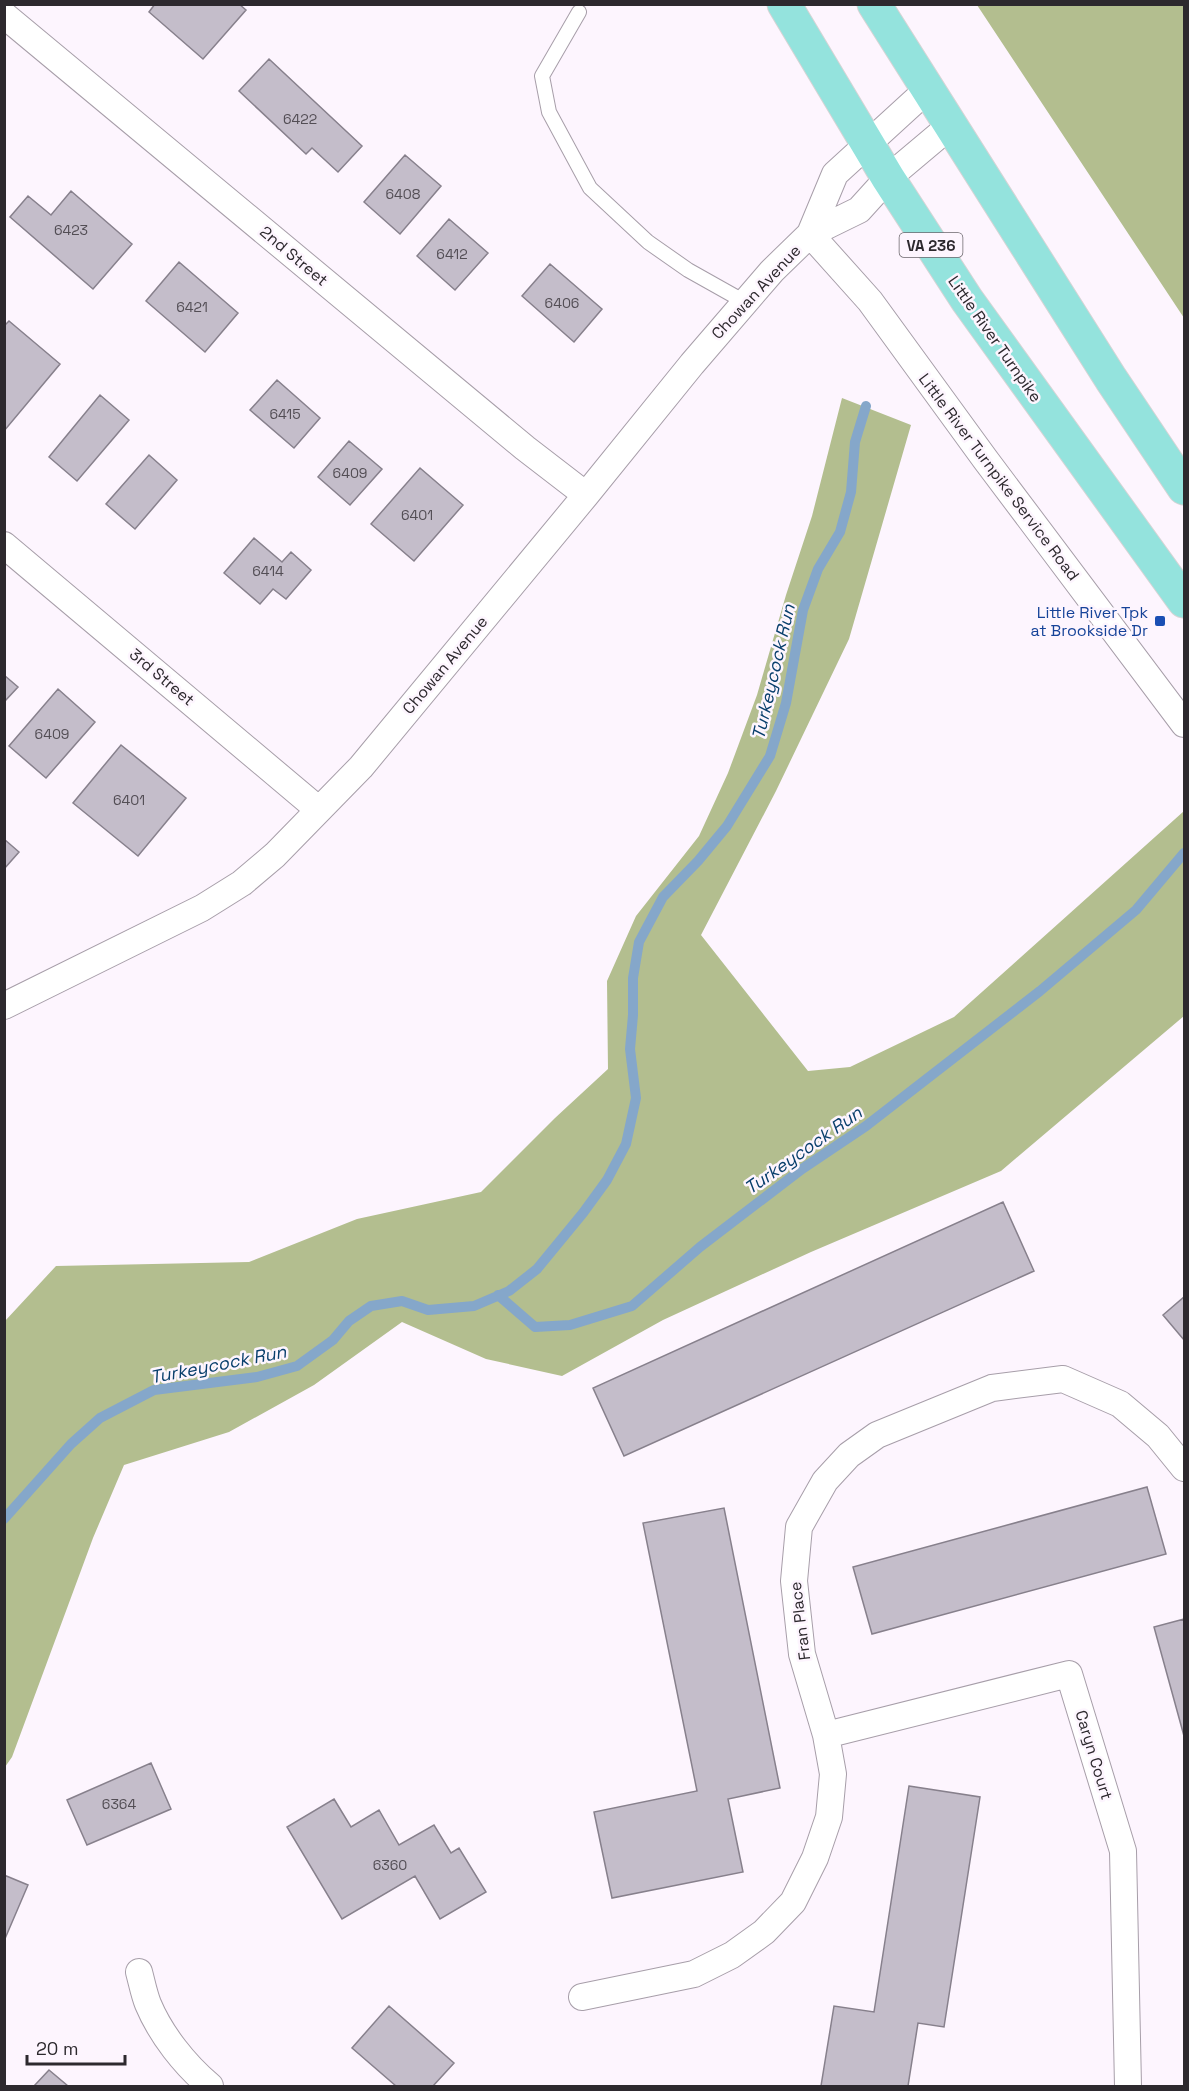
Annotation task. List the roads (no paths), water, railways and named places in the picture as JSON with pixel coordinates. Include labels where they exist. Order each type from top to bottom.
[{"type":"main road","name":"Little River Turnpike","points":[[784,4],[888,178],[967,300],[1185,601]]},
{"type":"main road","points":[[874,4],[1111,380],[1185,488]]},
{"type":"street","name":"2nd Street","points":[[4,15],[525,448],[586,495]]},
{"type":"street","name":"Chowan Avenue","points":[[810,234],[835,174],[928,89]]},
{"type":"street","name":"Chowan Avenue","points":[[4,1006],[202,908],[242,883],[275,855],[361,767],[692,364],[772,271],[810,234],[859,210],[888,178],[951,124]]},
{"type":"street","name":"Little River Turnpike Service Road","points":[[810,234],[870,301],[985,459],[1185,724]]},
{"type":"street","name":"3rd Street","points":[[4,545],[319,810]]},
{"type":"street","name":"Fran Place","points":[[582,1997],[694,1974],[732,1955],[756,1938],[793,1902],[815,1858],[829,1817],[834,1774],[826,1735],[802,1654],[794,1581],[799,1527],[825,1481],[849,1455],[877,1435],[992,1388],[1064,1378],[1120,1404],[1158,1436],[1185,1468]]},
{"type":"street","name":"Caryn Court","points":[[826,1735],[1069,1674],[1123,1851],[1128,2086]]},
{"type":"street","points":[[139,1972],[147,2002],[158,2025],[178,2053],[210,2086]]},
{"type":"lane","points":[[579,12],[542,76],[549,112],[590,188],[648,242],[688,270],[745,302]]},
{"type":"waterway","name":"Turkeycock Run","points":[[4,1519],[71,1444],[100,1418],[154,1390],[257,1377],[297,1366],[333,1340],[349,1321],[371,1306],[402,1301],[428,1310],[474,1306],[509,1291],[537,1269],[583,1213],[607,1180],[626,1144],[636,1098],[630,1049],[633,978],[639,942],[663,897],[698,861],[727,826],[770,756],[786,703],[803,610],[818,569],[840,532],[851,492],[855,442],[866,406]]},
{"type":"waterway","name":"Turkeycock Run","points":[[498,1295],[535,1327],[570,1325],[632,1306],[700,1247],[802,1169],[866,1126],[1040,991],[1136,910],[1184,853]]},
{"type":"place","name":"Little River Tpk at Brookside Dr","points":[[1160,621]]}]
